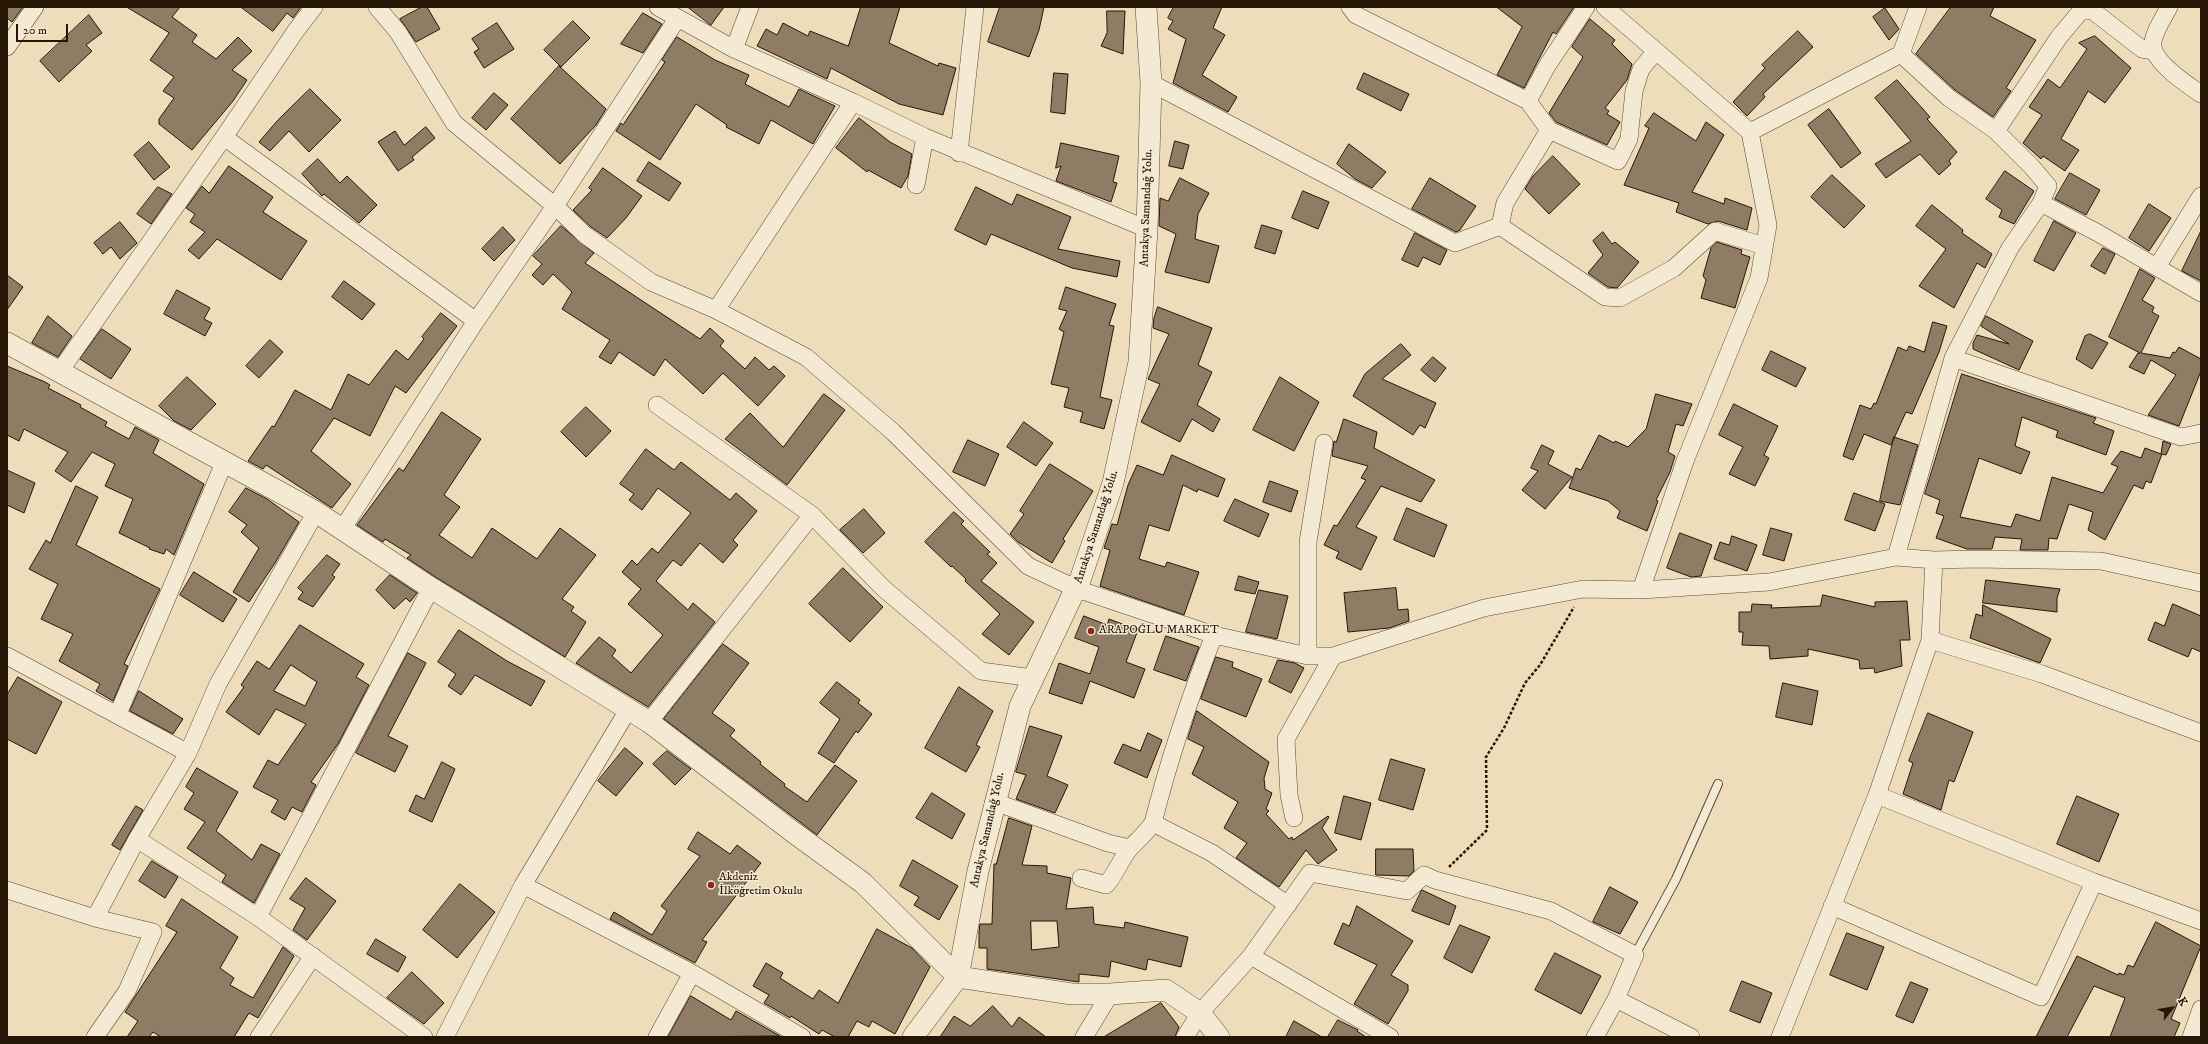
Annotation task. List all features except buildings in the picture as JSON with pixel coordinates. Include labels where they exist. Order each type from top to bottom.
[{"type":"street","points":[[7,47],[35,7]]},
{"type":"street","points":[[60,370],[224,137],[295,32],[314,7]]},
{"type":"street","points":[[377,7],[398,32],[454,123],[555,206],[585,235],[651,282],[716,310],[806,357],[893,432],[1028,566],[1077,589],[1214,635],[1308,656],[1333,656],[1484,608],[1584,589],[1641,590],[1769,582],[1896,557],[1934,560],[2101,560],[2201,582]]},
{"type":"street","points":[[658,7],[677,19],[734,49],[853,102],[959,153],[1147,229]]},
{"type":"street","points":[[734,49],[750,7]]},
{"type":"street","points":[[959,153],[975,7]]},
{"type":"street","name":"Antakya Samandağ Yolu.","points":[[913,1037],[958,977],[978,871],[1020,706],[1074,592],[1077,589],[1113,483],[1139,362],[1147,229],[1151,83],[1146,7]]},
{"type":"street","points":[[1350,7],[1356,15],[1528,101],[1548,130],[1618,161],[1629,139],[1634,92],[1640,68],[1656,51]]},
{"type":"street","points":[[1528,101],[1547,66],[1586,7]]},
{"type":"street","points":[[1605,7],[1750,132],[1768,225],[1759,278],[1685,461],[1641,590]]},
{"type":"street","points":[[1750,132],[1901,54],[1918,7]]},
{"type":"street","points":[[2169,7],[2153,40],[2154,51],[2160,60],[2178,77],[2201,94]]},
{"type":"street","points":[[1996,132],[2059,37],[2080,12],[2085,10],[2093,11],[2142,49],[2154,51]]},
{"type":"street","points":[[343,528],[476,321],[555,206],[677,19]]},
{"type":"street","points":[[1896,557],[1953,358],[2010,248],[2041,203],[2048,186],[2032,167],[1996,132],[1950,98],[1901,54]]},
{"type":"street","points":[[1151,83],[1455,243],[1500,226]]},
{"type":"street","points":[[716,310],[853,102]]},
{"type":"street","points":[[1500,226],[1505,203],[1548,130]]},
{"type":"street","points":[[224,137],[476,321]]},
{"type":"street","points":[[916,185],[925,137]]},
{"type":"street","points":[[2157,267],[2201,196]]},
{"type":"street","points":[[2041,203],[2201,293]]},
{"type":"street","points":[[1500,226],[1606,297],[1620,298],[1674,268],[1715,231],[1764,246]]},
{"type":"street","points":[[7,344],[60,370],[316,512],[343,528],[431,588],[649,722],[792,832],[863,883],[958,977],[1072,994],[1110,994],[1166,990],[1200,1013],[1219,1037]]},
{"type":"street","points":[[1953,358],[2181,437],[2201,432]]},
{"type":"street","points":[[657,405],[812,515],[883,588],[981,671],[1033,678]]},
{"type":"street","points":[[1308,656],[1308,542],[1324,443]]},
{"type":"street","points":[[118,714],[224,462]]},
{"type":"street","points":[[95,918],[137,839],[188,752],[218,684],[316,512]]},
{"type":"street","points":[[649,722],[812,515]]},
{"type":"street","points":[[1780,1037],[1877,795],[1930,640],[1934,560]]},
{"type":"street","points":[[258,917],[431,588]]},
{"type":"street","points":[[1081,878],[1106,885],[1115,876],[1130,848],[1141,840],[1153,823],[1168,765],[1188,701],[1214,635]]},
{"type":"street","points":[[1930,640],[2042,674],[2201,733]]},
{"type":"street","points":[[7,656],[188,752]]},
{"type":"street","points":[[1294,818],[1289,795],[1286,739],[1333,656]]},
{"type":"street","points":[[445,1037],[524,885],[628,710]]},
{"type":"street","points":[[1877,795],[2094,882],[2201,921]]},
{"type":"street","points":[[995,802],[1108,842],[1130,848]]},
{"type":"street","points":[[1153,823],[1212,852],[1288,905]]},
{"type":"street","points":[[137,839],[258,917],[424,1037]]},
{"type":"street","points":[[1185,1037],[1200,1013],[1251,956],[1310,873],[1407,891],[1424,875],[1435,880],[1551,911],[1635,955],[1616,999],[1595,1037]]},
{"type":"street","points":[[1832,906],[2041,997],[2094,882]]},
{"type":"street","points":[[524,885],[692,973],[802,1037]]},
{"type":"street","points":[[7,890],[95,918],[153,932],[127,991],[95,1037]]},
{"type":"street","points":[[259,1037],[313,956]]},
{"type":"street","points":[[1251,956],[1380,1035]]},
{"type":"street","points":[[657,1037],[692,973]]},
{"type":"street","points":[[1084,1037],[1110,994]]},
{"type":"street","points":[[1616,999],[1691,1037]]},
{"type":"street","points":[[2191,1037],[2201,1009]]},
{"type":"lane","points":[[1635,955],[1676,879],[1718,784]]},
{"type":"path","points":[[1435,880],[1487,830],[1486,757],[1504,728],[1525,683],[1540,665],[1565,626],[1584,589]]},
{"type":"place","name":"ARAPOĞLU MARKET","points":[[1091,631]]},
{"type":"place","name":"Akdeniz İlköğretim Okulu","points":[[711,885]]}]
